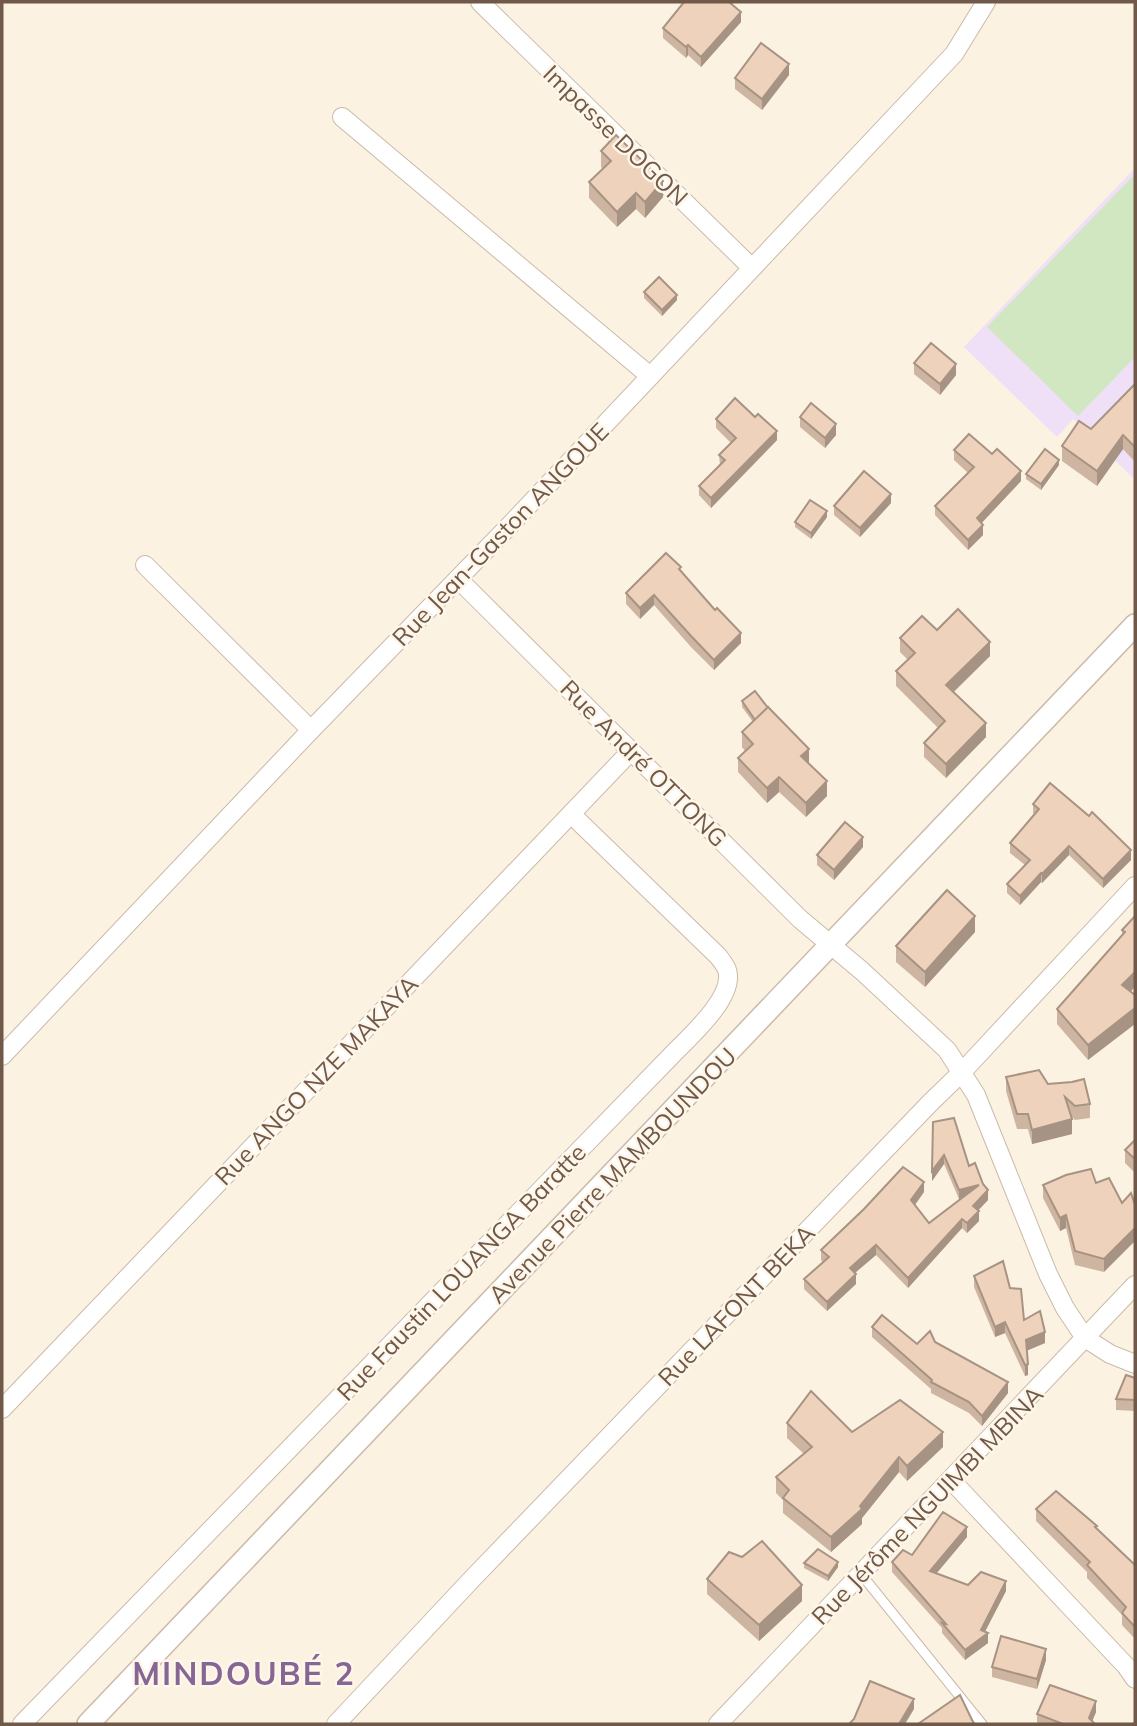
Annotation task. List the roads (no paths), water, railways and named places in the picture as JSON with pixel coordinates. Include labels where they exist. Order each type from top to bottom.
[{"type":"street","name":"Impasse DOGON","points":[[480,2],[752,268]]},
{"type":"street","name":"Rue Jean-Gaston ANGOUE","points":[[2,1056],[954,54],[986,2]]},
{"type":"street","points":[[342,117],[650,376]]},
{"type":"street","points":[[145,565],[311,730]]},
{"type":"street","name":"Rue André OTTONG","points":[[458,579],[800,919],[862,971],[947,1049],[976,1095],[1048,1275],[1085,1338]]},
{"type":"street","name":"Avenue Pierre MAMBOUNDOU","points":[[88,1724],[1135,625]]},
{"type":"street","name":"Rue ANGO NZE MAKAYA","points":[[2,1409],[631,751]]},
{"type":"street","name":"Rue Faustin LOUANGA Baratte","points":[[22,1724],[670,1057],[712,1012],[727,989],[728,971],[718,956],[571,814]]},
{"type":"street","name":"Rue LAFONT BEKA","points":[[336,1724],[472,1579],[962,1072],[1135,886]]},
{"type":"street","name":"Rue Jérôme NGUIMBI MBINA","points":[[718,1724],[1135,1285]]},
{"type":"street","points":[[1085,1338],[1110,1354],[1135,1364]]},
{"type":"street","points":[[951,1480],[1126,1666],[1135,1679]]},
{"type":"lane","points":[[861,1574],[982,1724]]},
{"type":"district","name":"MINDOUBÉ 2","points":[[244,1673]]}]
